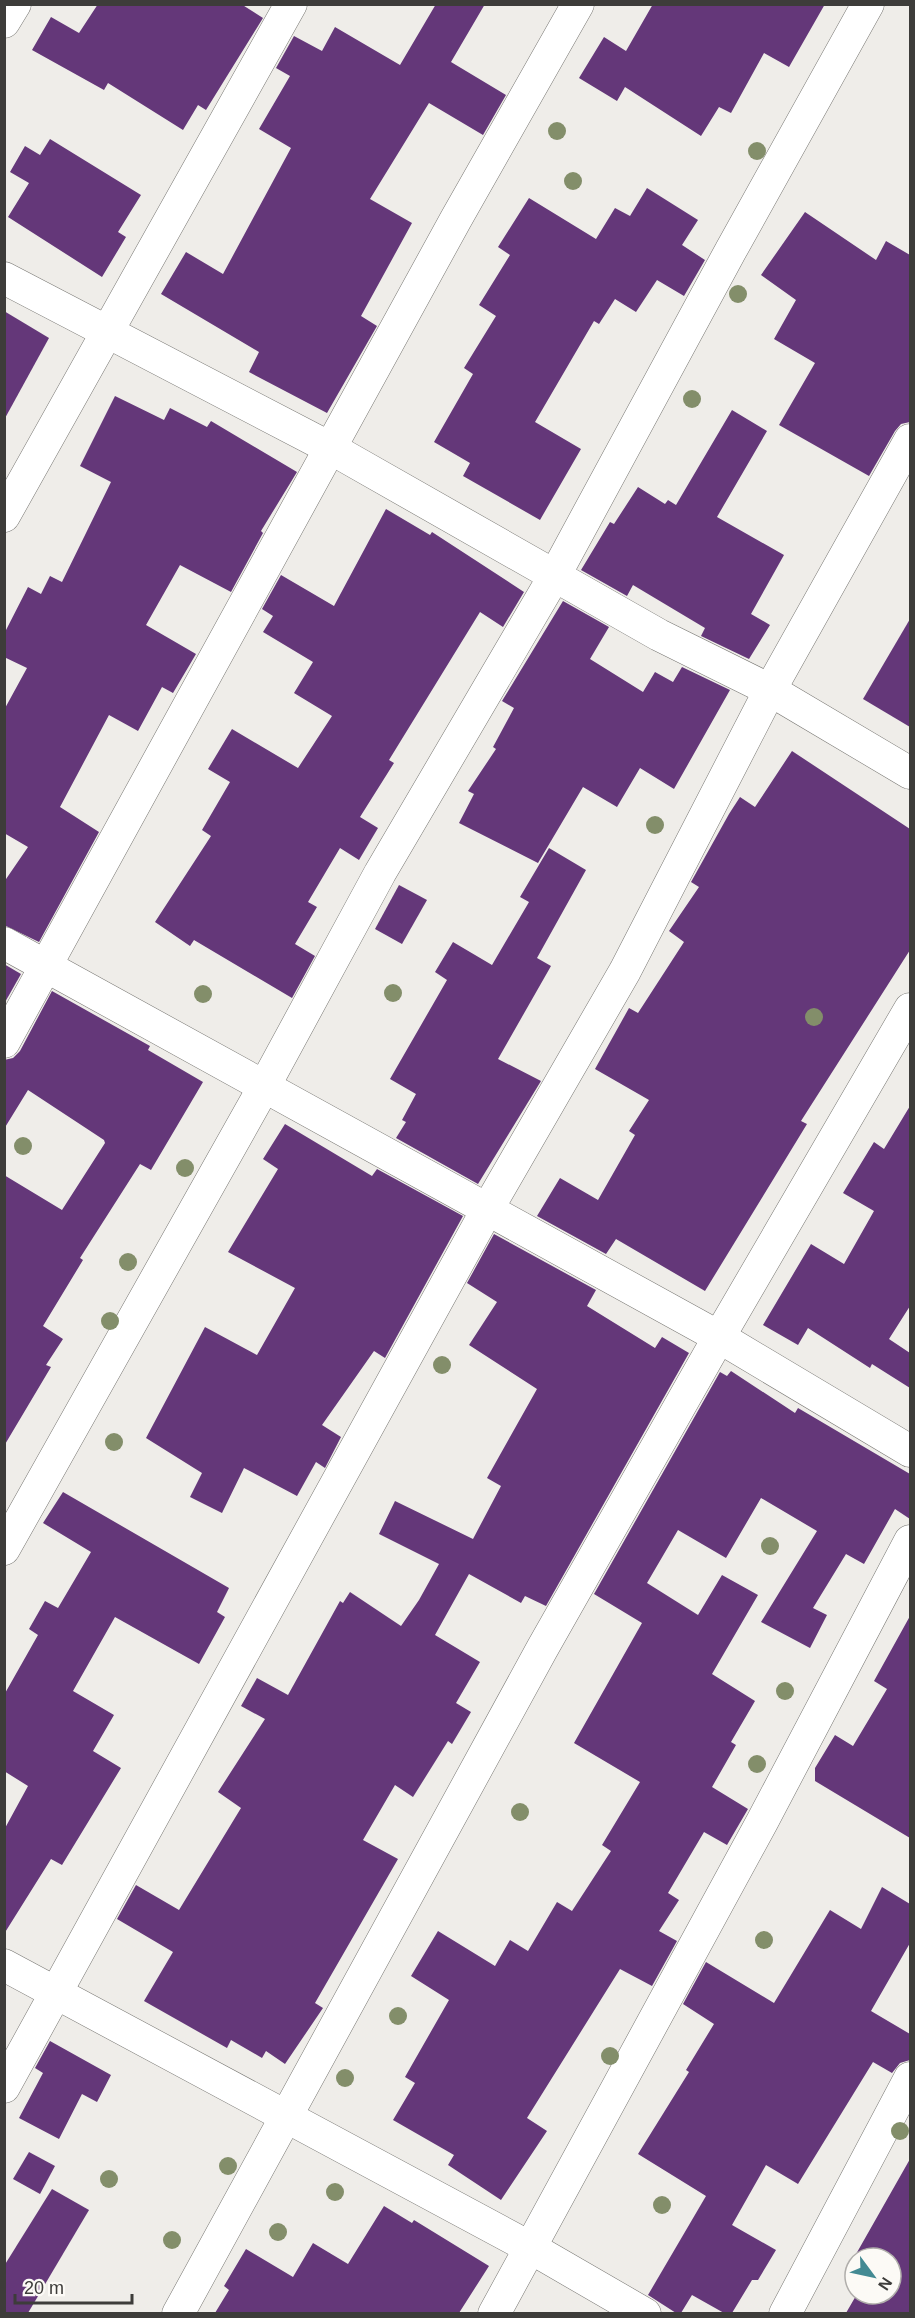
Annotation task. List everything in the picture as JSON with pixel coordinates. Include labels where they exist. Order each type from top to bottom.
[{"type":"street","points":[[4,22],[15,4]]},
{"type":"street","points":[[4,516],[291,4]]},
{"type":"street","points":[[4,1042],[332,449],[456,219],[578,4]]},
{"type":"street","points":[[4,1549],[265,1084],[380,873],[555,575],[731,250],[868,4]]},
{"type":"street","points":[[4,278],[332,449],[659,635],[770,690],[910,773]]},
{"type":"street","points":[[4,2087],[487,1210],[625,971],[770,690],[910,440]]},
{"type":"street","points":[[4,943],[171,1036],[265,1084],[487,1210],[719,1337],[910,1451]]},
{"type":"street","points":[[178,2313],[542,1649],[719,1337],[910,1009]]},
{"type":"street","points":[[494,2313],[756,1833],[910,1541]]},
{"type":"street","points":[[4,1965],[531,2247],[645,2313]]},
{"type":"street","points":[[785,2313],[910,2078]]},
{"type":"building","points":[[98,4],[241,4],[263,18],[206,110],[198,105],[183,130],[108,83],[104,90],[32,50],[51,17],[79,33]]},
{"type":"building","points":[[436,4],[485,4],[451,62],[506,95],[483,135],[429,103],[370,199],[412,223],[361,316],[377,326],[327,413],[249,372],[259,352],[161,294],[186,252],[223,274],[291,148],[259,129],[290,76],[276,68],[294,36],[322,51],[335,27],[400,65]]},
{"type":"building","points":[[653,4],[825,4],[789,67],[764,53],[731,113],[719,107],[701,136],[625,87],[617,101],[579,78],[604,37],[626,51]]},
{"type":"building","points":[[50,139],[141,195],[118,232],[126,237],[102,277],[8,217],[29,183],[10,172],[25,146],[40,155]]},
{"type":"building","points":[[647,188],[698,220],[682,245],[705,260],[684,296],[657,280],[636,312],[615,299],[599,324],[594,321],[535,422],[581,449],[540,520],[463,476],[470,463],[434,442],[473,374],[464,368],[496,316],[479,305],[510,255],[498,247],[529,198],[596,239],[615,208],[630,216]]},
{"type":"building","points":[[805,212],[876,260],[886,241],[910,255],[910,422],[901,424],[895,431],[869,476],[779,425],[815,363],[774,339],[796,300],[761,275]]},
{"type":"building","points":[[4,311],[49,338],[4,420]]},
{"type":"building","points":[[115,396],[164,420],[170,408],[207,427],[211,421],[297,472],[261,531],[263,533],[231,592],[180,565],[146,625],[196,654],[173,693],[162,687],[138,731],[109,715],[60,807],[99,832],[39,942],[4,925],[4,882],[28,847],[4,833],[4,710],[27,668],[4,657],[4,634],[28,587],[41,594],[50,576],[62,582],[111,482],[80,466]]},
{"type":"building","points":[[732,410],[767,431],[717,517],[784,555],[751,614],[770,625],[749,659],[701,636],[705,628],[633,585],[627,596],[581,570],[610,522],[614,524],[638,487],[665,504],[668,500],[676,505]]},
{"type":"building","points":[[386,509],[430,535],[432,532],[524,592],[503,627],[480,612],[389,760],[394,763],[360,817],[378,828],[359,860],[340,848],[308,902],[317,907],[295,944],[315,956],[292,998],[194,940],[190,946],[155,922],[211,836],[202,830],[230,782],[208,769],[232,729],[298,768],[332,716],[294,693],[313,662],[263,632],[273,616],[262,609],[281,575],[334,606]]},
{"type":"building","points":[[563,601],[609,627],[590,659],[643,692],[655,672],[673,682],[682,667],[730,690],[674,789],[640,768],[617,807],[583,787],[538,863],[459,823],[474,794],[468,791],[496,749],[493,747],[514,708],[502,701]]},
{"type":"building","points":[[910,619],[910,727],[863,699]]},
{"type":"building","points":[[792,751],[910,829],[910,950],[801,1121],[807,1124],[705,1291],[616,1239],[606,1254],[537,1216],[560,1178],[598,1200],[635,1135],[629,1131],[649,1100],[595,1069],[629,1008],[638,1013],[684,942],[669,931],[699,887],[691,882],[729,814],[740,797],[755,807]]},
{"type":"building","points":[[549,848],[586,870],[537,958],[551,966],[498,1059],[541,1081],[478,1184],[396,1138],[406,1122],[402,1120],[416,1094],[390,1079],[447,980],[435,972],[453,942],[492,965],[529,902],[520,897]]},
{"type":"building","points":[[399,885],[427,900],[402,944],[375,929]]},
{"type":"building","points":[[4,964],[21,974],[4,1004]]},
{"type":"building","points":[[52,991],[150,1046],[148,1050],[203,1082],[151,1170],[140,1164],[80,1258],[83,1260],[43,1326],[63,1339],[46,1365],[51,1367],[4,1446],[4,1175],[62,1210],[105,1143],[104,1140],[28,1090],[4,1129],[4,1060],[13,1058],[20,1051]]},
{"type":"building","points":[[910,1106],[910,1306],[889,1339],[910,1353],[910,1388],[872,1364],[870,1368],[808,1328],[798,1345],[763,1325],[811,1244],[844,1264],[874,1211],[843,1193],[874,1142],[884,1149]]},
{"type":"building","points":[[285,1124],[372,1176],[377,1169],[463,1216],[385,1358],[374,1351],[322,1425],[341,1437],[325,1468],[316,1462],[297,1496],[244,1468],[222,1513],[190,1497],[202,1473],[146,1438],[205,1327],[257,1355],[295,1288],[228,1252],[278,1169],[263,1159]]},
{"type":"building","points":[[494,1234],[596,1290],[587,1306],[655,1348],[662,1337],[689,1353],[546,1606],[525,1596],[521,1603],[469,1574],[435,1635],[480,1662],[456,1703],[471,1712],[452,1744],[448,1741],[413,1797],[395,1785],[363,1840],[398,1859],[315,2003],[323,2008],[285,2064],[266,2051],[262,2058],[231,2040],[227,2048],[144,2001],[173,1952],[117,1919],[136,1885],[179,1910],[241,1808],[218,1792],[265,1719],[241,1706],[257,1678],[288,1695],[340,1601],[343,1603],[350,1592],[401,1626],[419,1600],[439,1564],[379,1534],[395,1501],[473,1539],[501,1486],[487,1478],[537,1389],[469,1345],[497,1302],[467,1283]]},
{"type":"building","points":[[731,1371],[795,1413],[798,1408],[910,1474],[910,1519],[895,1509],[864,1564],[846,1554],[813,1608],[827,1615],[810,1648],[761,1622],[817,1531],[761,1498],[726,1558],[678,1530],[647,1583],[698,1615],[722,1575],[758,1595],[712,1674],[755,1701],[731,1742],[736,1745],[712,1787],[748,1809],[727,1845],[704,1832],[668,1893],[679,1900],[659,1931],[677,1941],[652,1986],[620,1969],[527,2118],[547,2131],[501,2200],[448,2165],[454,2155],[393,2120],[415,2083],[405,2077],[449,2000],[411,1976],[438,1931],[495,1966],[510,1940],[528,1951],[557,1902],[572,1911],[611,1851],[602,1845],[640,1782],[574,1743],[642,1623],[594,1594],[720,1372],[727,1376]]},
{"type":"building","points":[[63,1492],[229,1588],[217,1612],[225,1617],[199,1664],[115,1617],[73,1691],[114,1715],[93,1751],[121,1768],[62,1865],[51,1859],[4,1934],[4,1830],[28,1786],[4,1771],[4,1695],[38,1635],[29,1629],[45,1601],[58,1608],[91,1552],[43,1523]]},
{"type":"building","points":[[910,1616],[910,1838],[815,1781],[815,1768],[835,1735],[853,1746],[887,1689],[874,1681]]},
{"type":"building","points":[[882,1887],[910,1904],[910,1943],[871,2011],[910,2034],[910,2060],[900,2063],[892,2073],[873,2062],[798,2184],[766,2165],[732,2225],[776,2250],[758,2280],[752,2280],[732,2313],[724,2313],[692,2295],[681,2313],[676,2313],[648,2295],[706,2196],[638,2154],[689,2072],[686,2070],[714,2024],[683,2004],[706,1962],[774,2003],[830,1910],[861,1929]]},
{"type":"building","points":[[50,2041],[111,2075],[97,2102],[82,2094],[59,2139],[19,2118],[43,2073],[35,2068]]},
{"type":"building","points":[[29,2152],[55,2166],[40,2194],[13,2179]]},
{"type":"building","points":[[910,2159],[910,2313],[846,2313],[850,2306],[903,2306],[903,2246],[861,2246]]},
{"type":"building","points":[[52,2189],[89,2210],[28,2313],[4,2313],[4,2266]]},
{"type":"building","points":[[384,2206],[412,2223],[414,2220],[489,2266],[459,2313],[215,2313],[229,2290],[224,2286],[246,2249],[293,2277],[313,2243],[348,2264]]}]
